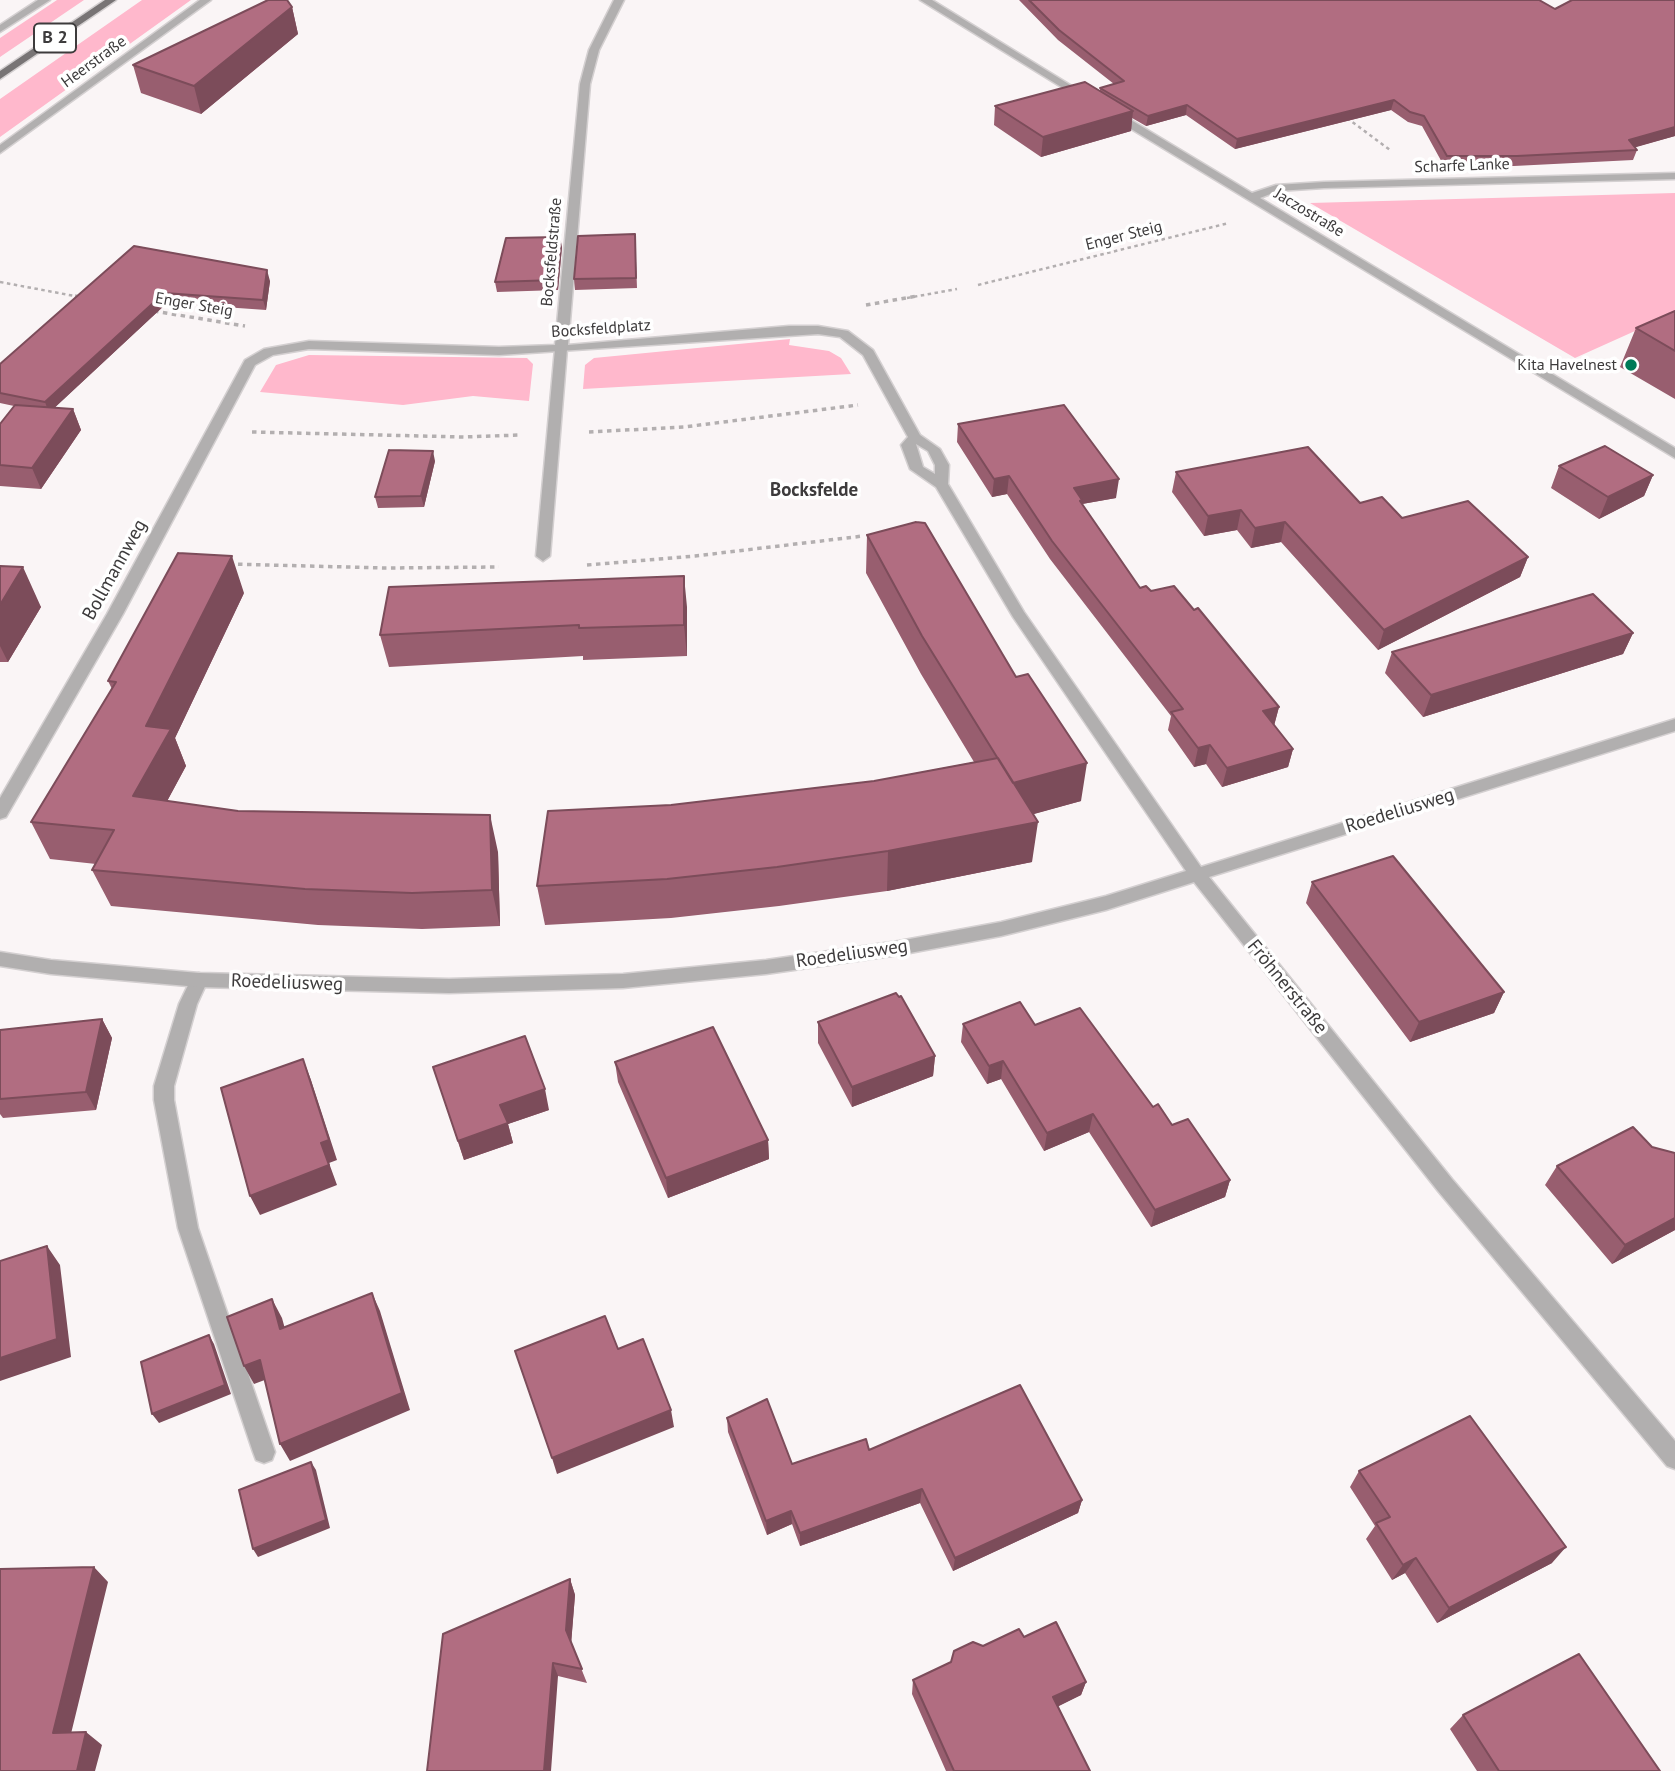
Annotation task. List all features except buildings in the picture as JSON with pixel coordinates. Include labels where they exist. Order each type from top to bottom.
[{"type":"main road","name":"B 2","points":[[0,76],[111,0]]},
{"type":"street","points":[[0,29],[45,0]]},
{"type":"street","name":"Heerstraße","points":[[0,150],[206,0]]},
{"type":"street","name":"Bocksfeldstraße","points":[[544,556],[585,85],[594,50],[619,0]]},
{"type":"street","name":"Jaczostraße","points":[[925,0],[1675,454]]},
{"type":"street","name":"Scharfe Lanke","points":[[1251,197],[1276,188],[1675,176]]},
{"type":"street","name":"Bocksfeldplatz","points":[[269,352],[309,345],[499,351],[561,349],[789,330],[818,330],[844,334],[868,353],[897,406]]},
{"type":"street","name":"Bollmannweg","points":[[0,813],[115,614],[244,373],[250,363],[269,352]]},
{"type":"street","name":"Fröhnerstraße","points":[[897,406],[915,437],[927,442],[942,465],[941,484]]},
{"type":"street","name":"Fröhnerstraße","points":[[915,437],[908,445],[917,469],[941,484],[1018,614],[1197,874],[1445,1185],[1675,1458]]},
{"type":"street","name":"Roedeliusweg","points":[[0,959],[51,967],[199,980],[449,986],[623,981],[765,967],[899,948],[1001,929],[1106,903],[1675,725]]},
{"type":"street","points":[[199,980],[188,1004],[164,1086],[164,1100],[188,1228],[264,1452]]},
{"type":"path","points":[[1344,116],[1420,172],[1427,183]]},
{"type":"path","name":"Enger Steig","points":[[978,285],[1276,212]]},
{"type":"path","points":[[0,282],[91,299]]},
{"type":"path","points":[[866,305],[957,289]]},
{"type":"path","name":"Enger Steig","points":[[144,309],[222,324],[248,326]]},
{"type":"path","points":[[578,432],[684,427],[860,405]]},
{"type":"path","points":[[248,432],[464,437],[531,434]]},
{"type":"path","points":[[587,565],[863,537]]},
{"type":"path","points":[[221,564],[386,568],[499,567]]},
{"type":"shaded area","points":[[57,0],[84,0],[0,57],[0,38]]},
{"type":"shaded area","points":[[142,0],[191,0],[0,137],[0,99]]},
{"type":"shaded area","points":[[1675,193],[1675,313],[1575,358],[1310,203]]},
{"type":"shaded area","points":[[790,339],[789,345],[829,351],[841,358],[851,374],[583,389],[585,365],[594,358]]},
{"type":"shaded area","points":[[309,355],[527,358],[533,364],[529,401],[473,396],[403,405],[260,392],[276,365]]},
{"type":"place","name":"Kita Havelnest","points":[[1631,365]]},
{"type":"district","name":"Bocksfelde","points":[[814,491]]}]
